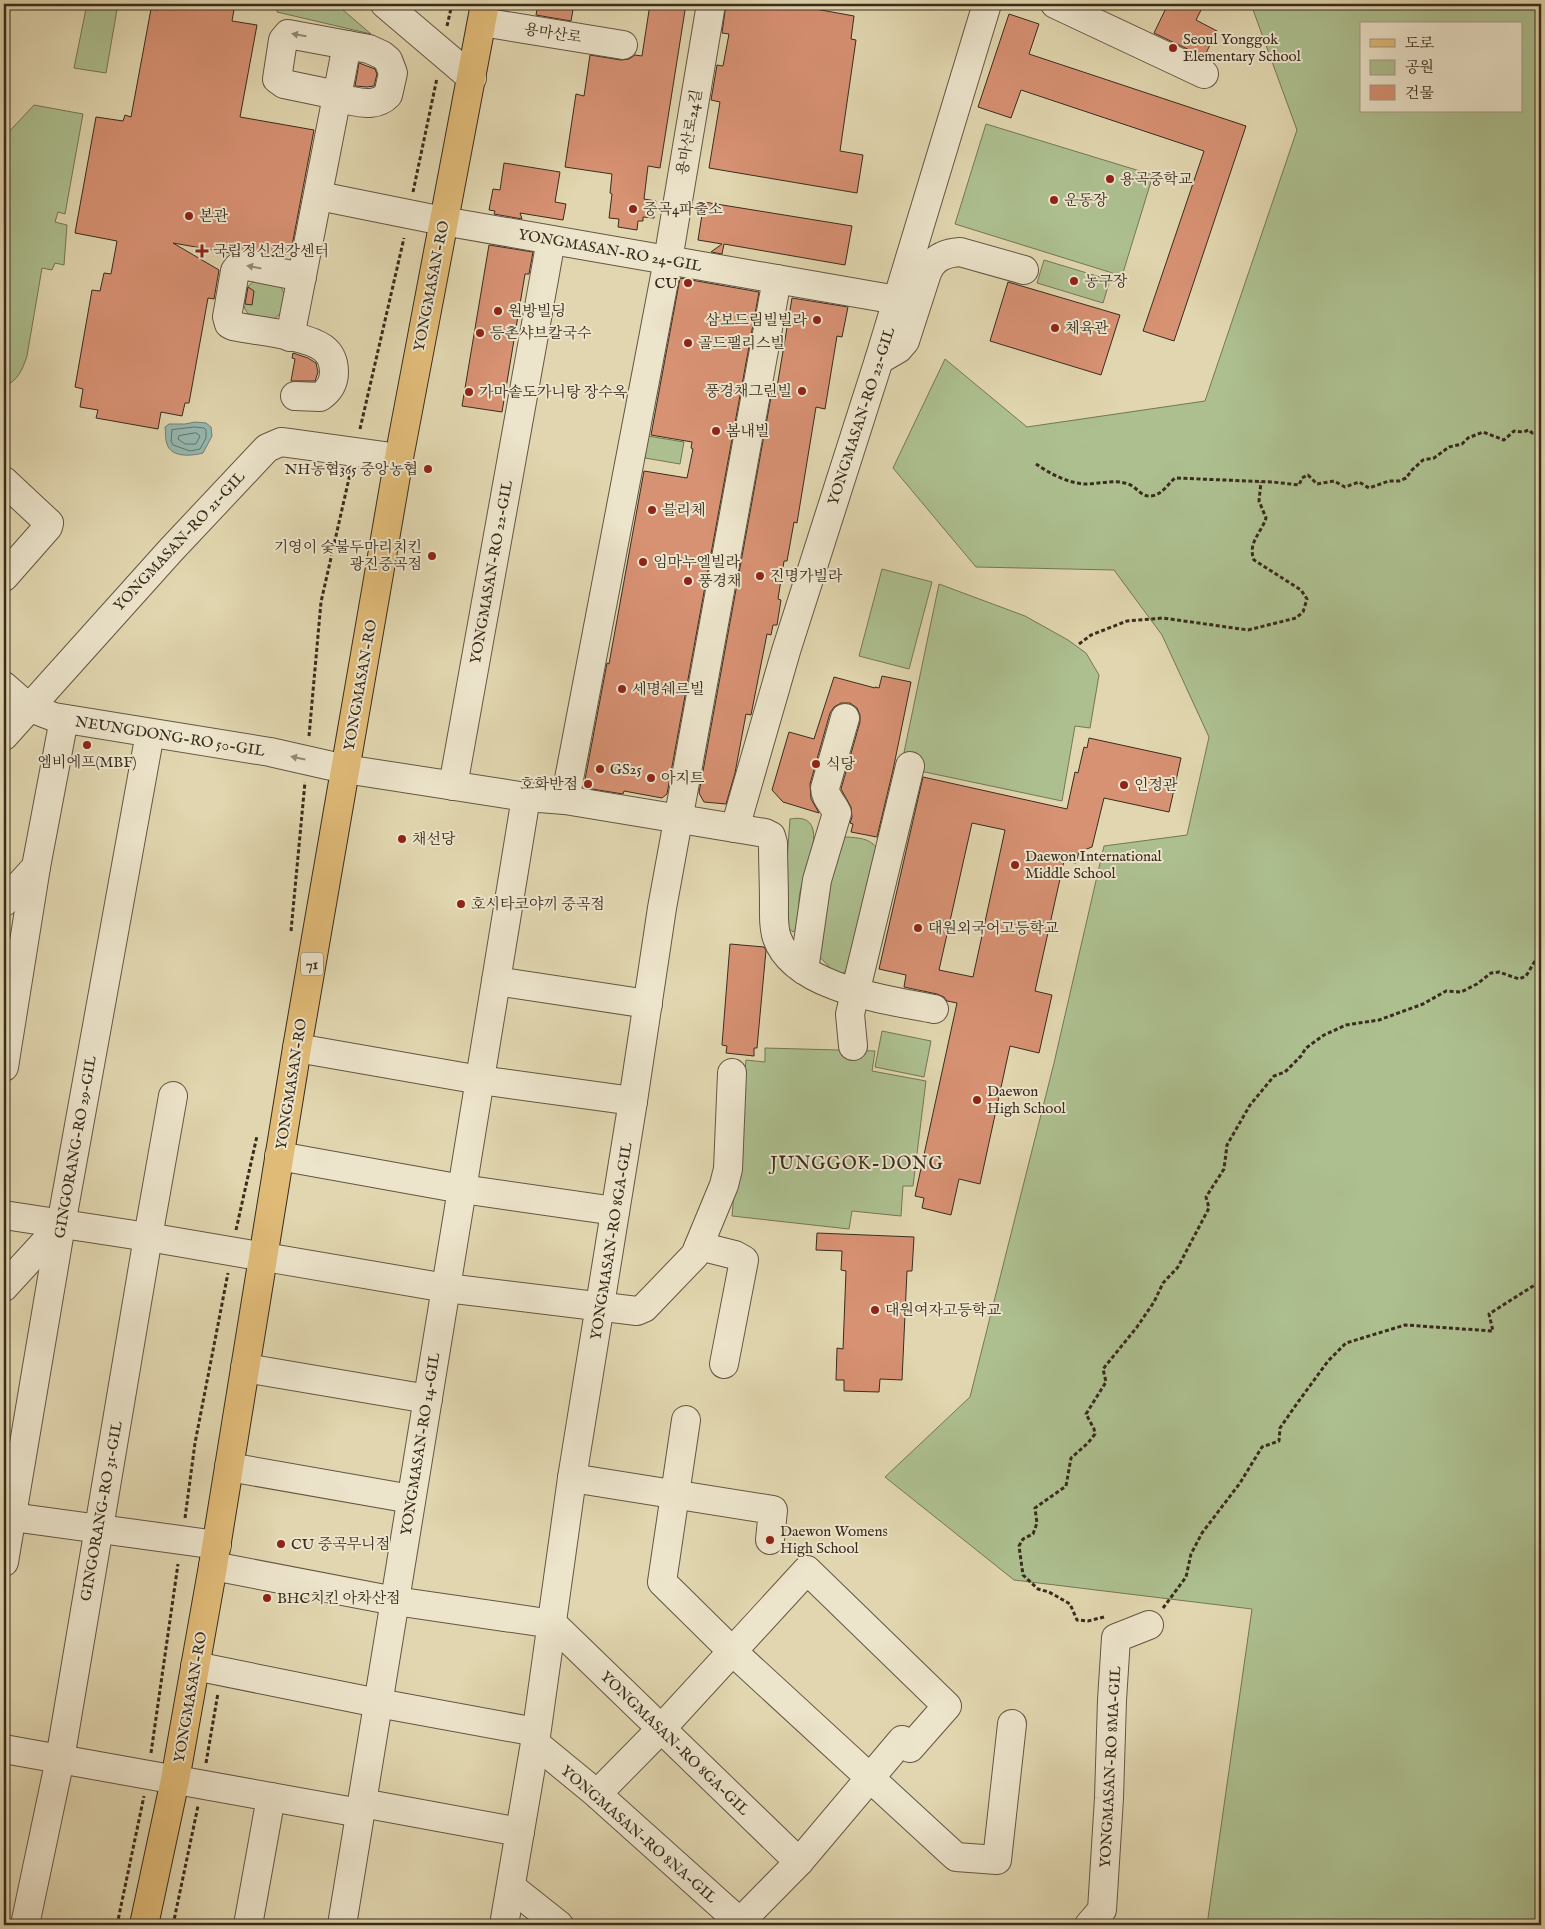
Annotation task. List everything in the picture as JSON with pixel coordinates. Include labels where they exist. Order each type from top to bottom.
[{"type":"main road","name":"YONGMASAN-RO","points":[[144,1925],[175,1780],[215,1555],[297,1048],[399,458],[484,13]]},
{"type":"street","points":[[385,4],[472,78]]},
{"type":"street","name":"용마산로24길","points":[[668,260],[711,4]]},
{"type":"street","name":"YONGMASAN-RO 22-GIL","points":[[736,828],[786,651],[879,360],[987,4]]},
{"type":"street","points":[[1055,4],[1204,74]]},
{"type":"street","name":"용마산로","points":[[484,13],[623,45]]},
{"type":"street","points":[[288,34],[347,45],[369,49],[388,60],[392,73],[390,90],[385,98],[366,104],[284,84],[277,79],[284,40],[288,34]]},
{"type":"street","points":[[290,337],[319,196],[344,98],[347,45]]},
{"type":"street","name":"YONGMASAN-RO 24-GIL","points":[[319,196],[443,222],[777,279]]},
{"type":"street","name":"YONGMASAN-RO 22-GIL","points":[[453,786],[550,240]]},
{"type":"street","points":[[879,360],[898,349],[905,341],[927,272],[937,259],[950,253],[960,252],[1024,270]]},
{"type":"street","points":[[565,800],[668,260]]},
{"type":"street","points":[[295,396],[314,398],[324,394],[334,380],[334,364],[331,356],[314,342],[229,324],[227,317],[236,271],[242,266],[302,277]]},
{"type":"street","points":[[677,819],[777,279],[897,300]]},
{"type":"street","name":"YONGMASAN-RO 21-GIL","points":[[4,736],[28,707],[266,448],[281,442],[399,458]]},
{"type":"street","points":[[4,481],[46,519],[49,524],[4,577]]},
{"type":"street","name":"NEUNGDONG-RO 50-GIL","points":[[4,686],[28,707],[45,715],[307,760],[345,769]]},
{"type":"street","points":[[804,970],[817,880],[837,812],[826,796],[825,788],[845,718]]},
{"type":"street","points":[[4,1067],[36,867],[64,719]]},
{"type":"street","name":"GINGORANG-RO 29-GIL","points":[[4,1562],[61,1225],[150,733]]},
{"type":"street","points":[[853,1046],[850,1020],[855,992],[910,766]]},
{"type":"street","points":[[345,769],[526,797],[565,800],[765,833],[771,836],[773,843],[774,928],[780,946],[791,960],[804,970],[827,982],[855,992],[934,1009]]},
{"type":"street","points":[[526,797],[496,981],[648,1004]]},
{"type":"street","name":"YONGMASAN-RO 8GA-GIL","points":[[504,1925],[535,1738],[572,1478],[634,1101],[677,819]]},
{"type":"street","points":[[4,902],[36,867]]},
{"type":"street","name":"YONGMASAN-RO 14-GIL","points":[[342,1925],[496,981]]},
{"type":"street","points":[[297,1048],[480,1080],[634,1101]]},
{"type":"street","points":[[4,1215],[148,1237],[446,1288],[634,1312],[642,1310],[687,1265],[699,1246],[727,1177],[732,1073]]},
{"type":"street","name":"GINGORANG-RO 31-GIL","points":[[25,1925],[60,1759],[173,1096]]},
{"type":"street","points":[[279,1156],[462,1189],[615,1211]]},
{"type":"street","points":[[4,1287],[61,1225]]},
{"type":"street","points":[[699,1246],[738,1256],[744,1260],[724,1364]]},
{"type":"street","points":[[245,1368],[428,1399]]},
{"type":"street","points":[[686,1420],[662,1582],[732,1652],[956,1857],[997,1860],[1012,1724]]},
{"type":"street","points":[[229,1467],[412,1499]]},
{"type":"street","points":[[572,1478],[773,1510],[770,1540]]},
{"type":"street","points":[[12,1517],[181,1540],[215,1555],[395,1601],[552,1624]]},
{"type":"street","points":[[597,1794],[660,1730],[807,1570],[947,1706],[910,1748],[902,1740],[799,1862],[741,1924]]},
{"type":"street","name":"YONGMASAN-RO 8GA-GIL","points":[[552,1624],[799,1862]]},
{"type":"street","name":"YONGMASAN-RO 8MA-GIL","points":[[1089,1925],[1102,1910],[1116,1638],[1149,1625]]},
{"type":"street","points":[[195,1666],[378,1703],[535,1738]]},
{"type":"street","name":"YONGMASAN-RO 8NA-GIL","points":[[535,1738],[741,1924]]},
{"type":"street","points":[[4,1749],[271,1797],[361,1808],[520,1832]]},
{"type":"street","points":[[248,1925],[271,1797]]},
{"type":"street","points":[[510,1887],[559,1925]]},
{"type":"path","points":[[291,938],[321,602],[409,215],[452,4]]},
{"type":"path","points":[[1036,464],[1053,476],[1085,484],[1099,482],[1128,484],[1149,497],[1160,494],[1175,478],[1299,485],[1302,478],[1308,475],[1317,484],[1334,481],[1345,486],[1358,482],[1370,488],[1389,481],[1400,481],[1406,478],[1424,460],[1434,458],[1449,447],[1462,444],[1468,438],[1482,432],[1504,440],[1514,430],[1523,432],[1529,430],[1532,433],[1541,432]]},
{"type":"path","points":[[1079,644],[1091,635],[1127,621],[1163,618],[1248,630],[1296,618],[1302,612],[1307,599],[1301,590],[1254,560],[1252,554],[1257,533],[1266,518],[1259,501],[1261,482]]},
{"type":"path","points":[[1112,1617],[1088,1621],[1077,1620],[1070,1604],[1049,1592],[1038,1590],[1023,1575],[1019,1546],[1023,1539],[1032,1534],[1037,1523],[1035,1508],[1066,1486],[1071,1458],[1088,1443],[1094,1434],[1094,1429],[1086,1414],[1106,1382],[1103,1369],[1137,1327],[1154,1302],[1163,1283],[1178,1267],[1209,1208],[1206,1197],[1224,1168],[1227,1145],[1250,1105],[1274,1076],[1285,1072],[1301,1056],[1306,1048],[1324,1036],[1346,1026],[1380,1020],[1400,1013],[1423,1004],[1446,991],[1461,992],[1477,984],[1491,973],[1499,972],[1519,979],[1526,976],[1541,951]]},
{"type":"path","points":[[117,1925],[148,1775],[195,1443],[232,1251],[258,1131]]},
{"type":"path","points":[[1149,1625],[1186,1578],[1190,1554],[1202,1533],[1240,1483],[1262,1447],[1279,1441],[1280,1428],[1328,1361],[1346,1343],[1405,1325],[1493,1332],[1489,1314],[1541,1281]]},
{"type":"green space","points":[[87,4],[118,4],[106,73],[74,68]]},
{"type":"green space","points":[[278,4],[336,4],[371,34],[277,12]]},
{"type":"green space","points":[[1254,4],[1541,4],[1541,1925],[1207,1925],[1252,1609],[1014,1580],[885,1477],[970,1397],[1054,1063],[1104,846],[1187,835],[1209,737],[1162,635],[1114,570],[976,567],[893,468],[945,359],[1027,427],[1205,401],[1297,130],[1252,7]]},
{"type":"green space","points":[[34,105],[83,114],[65,214],[58,212],[55,222],[67,225],[64,265],[55,263],[52,270],[42,268],[27,356],[19,374],[4,387],[4,137]]},
{"type":"green space","name":"운동장","points":[[986,124],[1153,175],[1122,276],[955,224]]},
{"type":"green space","name":"농구장","points":[[1044,260],[1110,280],[1103,303],[1037,283]]},
{"type":"green space","points":[[264,279],[279,285],[285,300],[279,315],[264,321],[249,315],[243,300],[249,285]]},
{"type":"green space","points":[[648,436],[684,442],[680,464],[645,458]]},
{"type":"green space","points":[[882,569],[932,582],[909,669],[859,656]]},
{"type":"green space","points":[[939,584],[1025,616],[1068,640],[1086,653],[1099,675],[1090,728],[1075,726],[1062,801],[901,767]]},
{"type":"green space","points":[[790,819],[803,819],[811,824],[814,833],[810,858],[799,897],[798,925],[793,932],[787,927],[781,900],[787,860]]},
{"type":"green space","points":[[847,837],[867,840],[877,848],[850,968],[840,975],[836,974],[817,954],[838,839]]},
{"type":"green space","points":[[882,1031],[931,1041],[924,1077],[875,1067]]},
{"type":"green space","points":[[765,1048],[875,1051],[872,1071],[926,1081],[913,1186],[903,1186],[901,1216],[852,1211],[849,1229],[732,1216],[746,1060],[765,1062]]},
{"type":"water","points":[[206,423],[211,427],[212,436],[203,453],[182,455],[169,449],[166,442],[165,427],[169,424]]},
{"type":"building","name":"본관","points":[[159,4],[235,4],[232,21],[257,25],[240,117],[314,130],[291,251],[286,250],[285,258],[250,251],[230,253],[173,243],[219,270],[214,299],[208,298],[189,403],[185,403],[182,416],[161,412],[158,429],[96,418],[98,410],[80,407],[83,389],[75,387],[92,290],[100,291],[104,273],[111,274],[117,241],[75,233],[96,117],[123,121],[125,115],[131,117],[151,9],[158,10]]},
{"type":"building","points":[[538,4],[574,4],[571,21],[536,15]]},
{"type":"building","points":[[650,4],[686,4],[660,168],[648,166],[644,199],[656,201],[654,218],[643,217],[643,221],[638,221],[637,230],[618,227],[619,219],[609,218],[612,174],[565,167],[576,94],[584,96],[590,55],[621,60],[629,59],[635,55],[642,56]]},
{"type":"building","points":[[726,4],[765,4],[787,7],[788,4],[854,16],[851,39],[856,40],[840,151],[863,155],[857,193],[709,168],[720,102],[711,100],[717,65],[723,66],[729,34],[722,33]]},
{"type":"building","points":[[1168,4],[1204,4],[1196,20],[1217,31],[1204,57],[1154,33]]},
{"type":"building","points":[[1009,14],[1039,24],[1029,54],[1246,126],[1174,341],[1143,331],[1204,151],[1021,90],[1011,118],[978,107]]},
{"type":"building","points":[[359,63],[375,69],[377,74],[374,86],[355,86]]},
{"type":"building","points":[[504,163],[560,172],[555,202],[566,204],[563,220],[520,213],[522,219],[494,214],[495,211],[489,210],[493,189],[500,190]]},
{"type":"building","points":[[704,202],[852,226],[845,265],[724,244],[722,254],[711,252],[722,244],[698,240]]},
{"type":"building","name":"원방빌딩","points":[[489,245],[533,252],[529,274],[525,274],[502,412],[462,406]]},
{"type":"building","points":[[680,278],[759,292],[667,794],[662,798],[624,791],[623,794],[586,788],[584,785],[607,663],[609,664],[644,471],[687,478],[693,449],[691,448],[692,442],[651,435]]},
{"type":"building","name":"체육관","points":[[1008,282],[1120,315],[1101,375],[990,341]]},
{"type":"building","points":[[248,287],[254,291],[252,305],[245,304]]},
{"type":"building","points":[[792,298],[848,307],[842,337],[837,336],[825,409],[816,407],[797,523],[794,522],[787,561],[784,561],[778,599],[781,600],[777,625],[773,625],[771,635],[767,634],[751,715],[746,714],[735,773],[726,804],[704,802],[699,793],[773,386],[777,387]]},
{"type":"building","points":[[293,353],[316,363],[318,372],[315,381],[291,381],[295,359],[292,358]]},
{"type":"building","points":[[882,676],[911,682],[877,837],[851,832],[853,824],[850,823],[852,817],[851,807],[841,789],[860,722],[857,708],[850,703],[841,703],[834,707],[830,713],[810,784],[811,799],[819,813],[783,802],[772,790],[789,732],[814,739],[834,677],[879,688]]},
{"type":"building","points":[[1089,738],[1181,758],[1169,812],[1104,798],[1092,847],[1079,852],[1076,863],[1064,861],[1035,991],[1052,995],[1039,1053],[1010,1046],[980,1184],[959,1179],[951,1215],[922,1208],[924,1198],[915,1196],[957,1003],[947,1001],[944,997],[937,994],[904,987],[906,975],[879,969],[923,777],[1067,809],[1075,772],[1078,773],[1084,747],[1087,748]],"holes":[[[972,823],[1005,830],[973,977],[939,970]]]},
{"type":"building","points":[[730,944],[764,947],[766,950],[757,1048],[754,1048],[754,1056],[726,1053],[727,1046],[722,1045]]},
{"type":"building","name":"대원여자고등학교","points":[[817,1233],[914,1237],[912,1271],[907,1271],[902,1380],[880,1379],[879,1392],[844,1391],[844,1380],[836,1380],[837,1348],[843,1349],[846,1271],[841,1270],[842,1251],[816,1250]]},
{"type":"place","name":"Seoul Yonggok Elementary School","points":[[1173,48]]},
{"type":"place","name":"용곡중학교","points":[[1110,179]]},
{"type":"place","name":"운동장","points":[[1054,200]]},
{"type":"place","name":"중곡4파출소","points":[[633,209]]},
{"type":"place","name":"본관","points":[[189,216]]},
{"type":"place","name":"국립정신건강센터","points":[[202,251]]},
{"type":"place","name":"농구장","points":[[1074,281]]},
{"type":"place","name":"CU","points":[[688,283]]},
{"type":"place","name":"원방빌딩","points":[[498,311]]},
{"type":"place","name":"삼보드림빌빌라","points":[[817,320]]},
{"type":"place","name":"체육관","points":[[1055,328]]},
{"type":"place","name":"등촌샤브칼국수","points":[[480,333]]},
{"type":"place","name":"골드팰리스빌","points":[[688,343]]},
{"type":"place","name":"풍경채그린빌","points":[[802,391]]},
{"type":"place","name":"가마솥도가니탕 장수옥","points":[[469,392]]},
{"type":"place","name":"봄내빌","points":[[716,431]]},
{"type":"place","name":"NH농협365 중앙농협","points":[[428,469]]},
{"type":"place","name":"블리체","points":[[652,510]]},
{"type":"place","name":"기영이 숯불두마리치킨 광진중곡점","points":[[432,556]]},
{"type":"place","name":"임마누엘빌라","points":[[643,562]]},
{"type":"place","name":"진명가빌라","points":[[760,576]]},
{"type":"place","name":"풍경채","points":[[688,581]]},
{"type":"place","name":"세명쉐르빌","points":[[622,689]]},
{"type":"place","name":"엠비에프(MBF)","points":[[87,745]]},
{"type":"place","name":"식당","points":[[816,764]]},
{"type":"place","name":"GS25","points":[[600,769]]},
{"type":"place","name":"아지트","points":[[651,778]]},
{"type":"place","name":"호화반점","points":[[588,784]]},
{"type":"place","name":"인정관","points":[[1124,785]]},
{"type":"place","name":"채선당","points":[[402,839]]},
{"type":"place","name":"Daewon International Middle School","points":[[1015,865]]},
{"type":"place","name":"호시타코야끼 중곡점","points":[[461,904]]},
{"type":"place","name":"대원외국어고등학교","points":[[918,928]]},
{"type":"place","name":"Daewon High School","points":[[977,1100]]},
{"type":"place","name":"대원여자고등학교","points":[[875,1310]]},
{"type":"place","name":"Daewon Womens High School","points":[[770,1540]]},
{"type":"place","name":"CU 중곡무니점","points":[[281,1544]]},
{"type":"place","name":"BHC치킨 아차산점","points":[[267,1598]]},
{"type":"district","name":"JUNGGOK-DONG","points":[[857,1163]]}]
